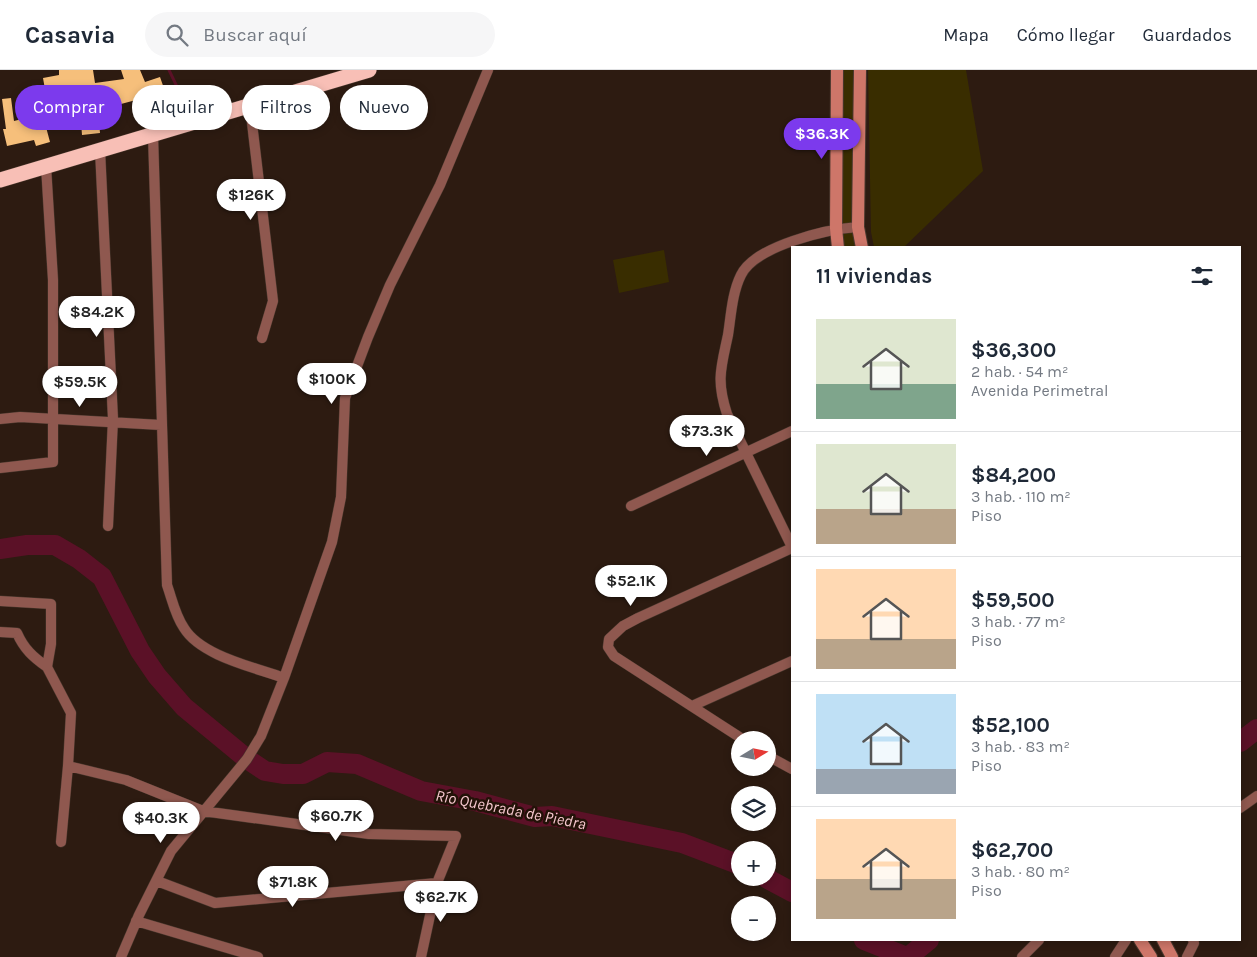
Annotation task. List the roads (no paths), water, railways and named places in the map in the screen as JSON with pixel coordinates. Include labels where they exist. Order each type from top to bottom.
[{"type":"highway","points":[[319,85],[369,70]]},
{"type":"highway","points":[[0,180],[242,108]]},
{"type":"main road","points":[[837,70],[836,228],[838,246]]},
{"type":"main road","points":[[860,70],[858,227],[862,246]]},
{"type":"main road","points":[[1141,941],[1151,957]]},
{"type":"main road","points":[[1164,941],[1172,957]]},
{"type":"street","points":[[121,957],[136,921],[171,851],[247,759],[261,736],[284,678],[332,542],[341,497],[345,398],[390,285],[440,185],[488,70]]},
{"type":"street","points":[[253,130],[273,300],[262,338]]},
{"type":"street","points":[[153,135],[167,584],[174,609],[184,629],[199,645],[222,656],[284,678]]},
{"type":"street","points":[[100,150],[113,422],[108,526]]},
{"type":"street","points":[[0,468],[53,462],[53,280],[46,166]]},
{"type":"street","points":[[791,546],[727,414],[722,396],[719,379],[741,274],[755,258],[772,249],[836,228],[858,227]]},
{"type":"street","points":[[0,419],[20,417],[161,425]]},
{"type":"street","points":[[631,506],[791,431]]},
{"type":"street","points":[[731,732],[614,656],[608,647],[609,639],[623,626],[638,618],[791,548]]},
{"type":"street","points":[[0,601],[51,604],[51,644],[47,668]]},
{"type":"street","points":[[0,632],[17,633],[22,645],[31,656],[47,668],[71,713],[66,799],[60,842]]},
{"type":"street","points":[[692,706],[791,661]]},
{"type":"street","points":[[776,760],[791,768]]},
{"type":"street","points":[[68,766],[126,780],[203,811],[369,834],[456,836],[437,883],[421,957]]},
{"type":"street","points":[[1241,807],[1257,796]]},
{"type":"street","points":[[157,881],[215,903],[437,883]]},
{"type":"street","points":[[136,921],[258,957]]},
{"type":"street","points":[[1022,957],[1038,941]]},
{"type":"street","points":[[1115,957],[1125,941]]},
{"type":"street","points":[[1187,957],[1193,941]]},
{"type":"waterway","points":[[169,70],[176,85]]},
{"type":"waterway","name":"Río Quebrada de Piedra","points":[[0,549],[27,545],[55,545],[79,559],[102,577],[140,651],[157,676],[184,707],[247,759],[265,771],[283,774],[303,774],[327,762],[357,764],[421,791],[475,801],[535,817],[552,816],[682,843],[731,862]]},
{"type":"waterway","name":"Río Quebrada de Piedra","points":[[1241,741],[1257,729]]},
{"type":"waterway","name":"Río Quebrada de Piedra","points":[[776,883],[791,891]]},
{"type":"waterway","name":"Río Quebrada de Piedra","points":[[867,941],[907,957]]},
{"type":"waterway","name":"Río Quebrada de Piedra","points":[[908,957],[928,941]]}]
